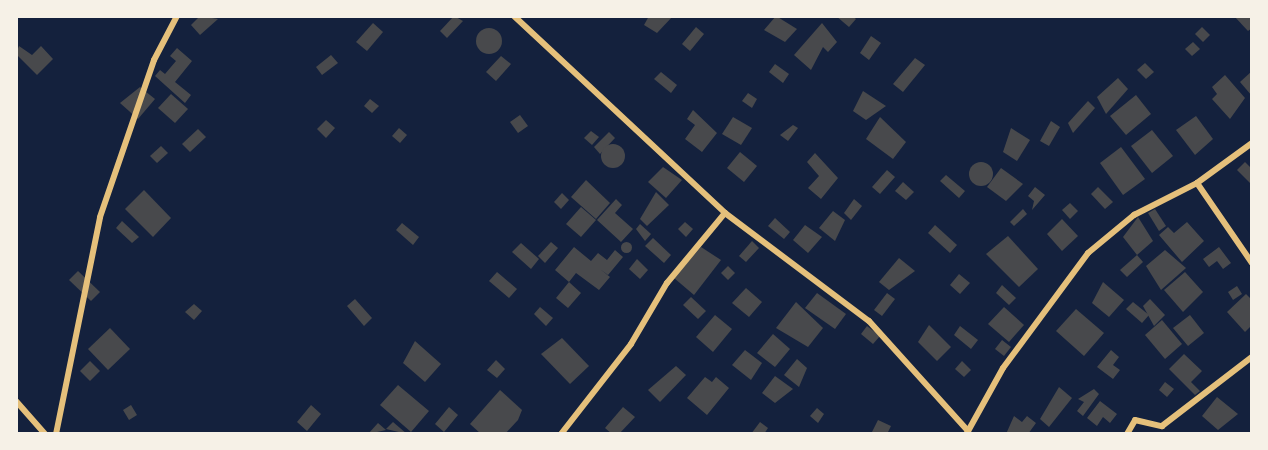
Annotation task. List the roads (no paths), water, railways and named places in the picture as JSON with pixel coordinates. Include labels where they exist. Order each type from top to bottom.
[{"type":"street","points":[[56,434],[100,217],[154,60],[177,16]]},
{"type":"street","points":[[514,16],[725,213],[869,321],[968,432],[1003,368],[1088,253],[1134,215],[1197,183],[1251,143]]},
{"type":"street","points":[[1197,183],[1251,263]]},
{"type":"street","points":[[561,434],[631,344],[667,283],[725,213]]},
{"type":"street","points":[[1127,434],[1135,420],[1162,426],[1251,357]]},
{"type":"street","points":[[16,401],[45,434]]}]
